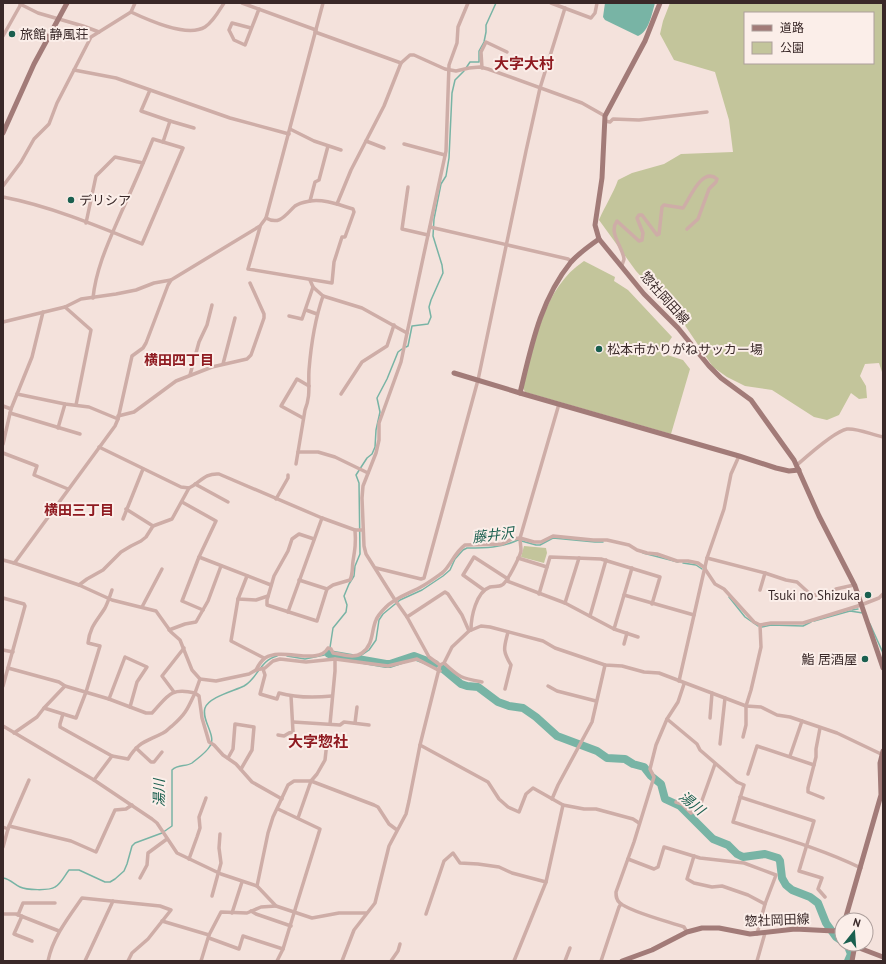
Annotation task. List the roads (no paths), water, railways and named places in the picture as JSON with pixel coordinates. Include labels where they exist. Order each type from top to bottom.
[{"type":"main road","points":[[3,133],[26,82],[67,3]]},
{"type":"main road","points":[[520,393],[539,319],[553,290],[572,262],[587,247],[599,239],[595,225],[602,178],[605,119],[645,41],[660,3]]},
{"type":"main road","name":"惣社岡田線","points":[[599,239],[644,294],[678,328],[709,366],[721,378],[750,400],[798,468],[819,516],[854,585],[883,668]]},
{"type":"main road","points":[[454,373],[776,468],[789,470],[798,468]]},
{"type":"main road","points":[[848,912],[882,796],[880,763],[882,753]]},
{"type":"main road","name":"惣社岡田線","points":[[622,961],[652,950],[687,932],[711,928],[757,934],[795,929],[834,931]]},
{"type":"main road","points":[[870,952],[883,957]]},
{"type":"street","points":[[3,186],[21,162],[34,139],[48,124],[91,37],[131,12],[135,3]]},
{"type":"street","points":[[131,12],[184,31],[195,30],[206,27],[213,20],[224,3]]},
{"type":"street","points":[[242,3],[401,63]]},
{"type":"street","points":[[266,218],[275,220],[285,217],[296,206],[310,201],[323,201],[353,209],[354,212],[345,237],[342,238],[334,262],[332,283],[248,269],[260,226],[266,218],[323,3]]},
{"type":"street","points":[[342,961],[354,930],[375,903],[389,846],[406,814],[420,745],[440,671],[440,666],[429,656],[407,617],[366,554],[364,546],[362,498],[363,486],[376,453],[379,423],[402,358],[445,155],[449,65],[457,43],[458,27],[468,3]]},
{"type":"street","points":[[551,3],[591,18],[595,13],[597,3]]},
{"type":"street","points":[[3,36],[21,4],[38,13],[99,32]]},
{"type":"street","points":[[375,568],[421,580],[424,578],[478,380],[540,88],[565,8]]},
{"type":"street","points":[[251,28],[232,23],[229,30],[234,40],[245,45],[259,9]]},
{"type":"street","points":[[482,68],[481,52],[486,42],[507,52]]},
{"type":"street","points":[[337,204],[351,170],[384,106],[401,63],[412,54],[456,71],[469,68],[482,68],[582,103],[610,122],[613,119],[639,120],[707,112]]},
{"type":"street","points":[[74,70],[116,78],[230,118],[289,134]]},
{"type":"street","points":[[150,90],[141,111],[194,128]]},
{"type":"street","points":[[163,142],[170,121]]},
{"type":"street","points":[[290,128],[314,141],[341,150]]},
{"type":"street","points":[[3,197],[21,201],[112,232],[142,244],[183,148],[153,139],[112,232],[103,254],[95,281],[93,298]]},
{"type":"street","points":[[366,141],[384,148]]},
{"type":"street","points":[[404,144],[445,155]]},
{"type":"street","points":[[310,201],[315,182],[319,180],[328,146]]},
{"type":"street","points":[[86,223],[96,176],[114,157],[143,163]]},
{"type":"street","points":[[622,266],[624,259],[614,231],[617,221],[639,242],[642,240],[643,234],[637,218],[639,215],[642,215],[658,235],[662,207],[682,208],[692,191],[702,180],[710,176],[715,177],[717,179],[716,182],[709,190],[698,219],[687,229]]},
{"type":"street","points":[[408,187],[402,229],[428,235]]},
{"type":"street","points":[[3,322],[65,307],[81,299],[136,290],[154,283],[171,280],[260,226]]},
{"type":"street","points":[[430,227],[568,258],[572,262]]},
{"type":"street","points":[[14,562],[115,426],[132,356],[143,348],[146,343],[171,280]]},
{"type":"street","points":[[310,280],[313,287],[323,296],[362,308],[407,333]]},
{"type":"street","points":[[17,394],[64,404],[89,407],[118,418],[134,412],[176,382],[212,367],[247,359],[251,355],[264,318],[264,314],[250,283]]},
{"type":"street","points":[[289,316],[302,319],[313,287]]},
{"type":"street","points":[[296,464],[308,401],[309,371],[317,314],[323,296]]},
{"type":"street","points":[[190,376],[199,342],[207,325],[212,305]]},
{"type":"street","points":[[65,307],[91,330],[76,405]]},
{"type":"street","points":[[306,310],[317,314]]},
{"type":"street","points":[[3,444],[11,408],[32,356],[43,312]]},
{"type":"street","points":[[223,364],[235,318]]},
{"type":"street","points":[[342,394],[362,362],[387,346],[394,325]]},
{"type":"street","points":[[304,418],[281,406],[297,379],[309,386]]},
{"type":"street","points":[[58,428],[64,404]]},
{"type":"street","points":[[470,631],[479,597],[484,590],[490,587],[502,586],[507,580],[521,552],[520,541],[559,404]]},
{"type":"street","points":[[3,406],[11,408]]},
{"type":"street","points":[[10,413],[80,434]]},
{"type":"street","points":[[798,468],[814,449],[846,429],[883,437]]},
{"type":"street","points":[[99,447],[181,487],[189,488]]},
{"type":"street","points":[[298,452],[318,452],[335,457],[368,473]]},
{"type":"street","points":[[3,453],[38,466],[34,475],[68,489]]},
{"type":"street","points":[[679,681],[705,569],[724,509],[732,469],[739,456]]},
{"type":"street","points":[[123,519],[143,469]]},
{"type":"street","points":[[79,585],[103,570],[121,552],[141,541],[146,537],[153,526],[172,519],[189,488],[211,474],[219,474],[322,518],[355,530],[363,530]]},
{"type":"street","points":[[276,499],[288,476]]},
{"type":"street","points":[[195,484],[228,502]]},
{"type":"street","points":[[182,502],[216,521],[199,557],[182,601],[203,610]]},
{"type":"street","points":[[126,509],[153,526]]},
{"type":"street","points":[[288,612],[322,518]]},
{"type":"street","points":[[314,539],[299,534],[292,539],[288,551],[274,576],[267,605],[317,621],[327,590],[333,585],[350,580],[352,576],[353,561],[356,550],[355,530]]},
{"type":"street","points":[[256,670],[264,658],[282,653],[313,656],[323,653],[328,648],[331,649],[333,653],[355,656],[358,655],[370,644],[376,618],[386,607],[395,600],[420,588],[444,572],[453,557],[465,545],[502,544],[512,539],[542,542],[553,536],[607,540],[629,545],[637,550],[647,553],[698,563],[705,569],[716,584],[724,589],[760,627],[761,647],[746,706],[746,725],[743,737]]},
{"type":"street","points":[[199,557],[271,585]]},
{"type":"street","points":[[484,590],[463,575],[474,557],[507,580],[539,594],[565,603],[614,629],[638,637]]},
{"type":"street","points":[[539,594],[550,557],[601,559],[660,577],[652,604]]},
{"type":"street","points":[[518,558],[547,567]]},
{"type":"street","points":[[565,603],[579,558]]},
{"type":"street","points":[[708,558],[797,582],[809,592],[821,597],[836,589],[854,585]]},
{"type":"street","points":[[3,560],[14,562],[79,585],[109,599],[156,611],[169,630],[180,640],[192,670],[200,679],[216,681],[249,674],[256,670],[263,669],[273,661],[280,659],[306,662],[335,658],[388,666],[417,659],[440,671]]},
{"type":"street","points":[[590,616],[606,560]]},
{"type":"street","points":[[169,630],[185,624],[196,622],[203,610],[221,566]]},
{"type":"street","points":[[142,607],[162,568]]},
{"type":"street","points":[[614,629],[632,568]]},
{"type":"street","points":[[760,590],[765,573]]},
{"type":"street","points":[[247,576],[238,599],[231,641],[264,658]]},
{"type":"street","points":[[299,580],[327,590]]},
{"type":"street","points":[[44,708],[76,718],[86,692],[100,646],[88,642],[89,632],[106,607],[112,590]]},
{"type":"street","points":[[407,617],[445,592],[448,594],[462,615],[470,631]]},
{"type":"street","points":[[760,627],[771,623],[804,622],[861,605],[879,598],[883,594]]},
{"type":"street","points":[[624,595],[694,615]]},
{"type":"street","points":[[238,599],[256,600],[268,596]]},
{"type":"street","points":[[3,598],[24,604],[25,606],[3,686]]},
{"type":"street","points":[[440,666],[444,663],[452,647],[470,631],[481,626],[490,627],[543,641],[555,648],[605,665],[622,666],[644,672],[659,673],[684,684],[746,706],[761,707],[777,715],[790,717],[837,733],[882,753]]},
{"type":"street","points":[[505,688],[511,665],[506,657],[504,649],[508,632]]},
{"type":"street","points":[[624,644],[627,633]]},
{"type":"street","points":[[174,692],[162,676],[184,648]]},
{"type":"street","points":[[3,650],[12,652]]},
{"type":"street","points":[[109,699],[125,657],[147,667],[137,682],[130,707]]},
{"type":"street","points":[[330,724],[335,658]]},
{"type":"street","points":[[444,663],[460,677],[482,682]]},
{"type":"street","points":[[552,798],[558,784],[592,722],[605,665]]},
{"type":"street","points":[[8,668],[59,682],[65,686],[109,699],[146,713],[152,713],[164,699],[174,692],[184,690],[195,693],[200,696],[202,718],[209,742],[241,769],[252,782],[282,799]]},
{"type":"street","points":[[263,669],[265,675],[260,694],[277,699],[279,693],[312,698],[332,696]]},
{"type":"street","points":[[64,714],[60,728],[112,756],[128,758],[136,748],[148,739],[164,733],[186,714],[200,679]]},
{"type":"street","points":[[684,684],[678,702],[667,718],[653,756],[650,769],[654,777],[616,892],[616,897],[618,902],[627,908],[684,927],[687,932]]},
{"type":"street","points":[[14,733],[37,717],[65,686]]},
{"type":"street","points":[[548,686],[557,691],[596,701]]},
{"type":"street","points":[[710,718],[712,693]]},
{"type":"street","points":[[278,735],[284,736],[289,732],[293,732],[291,696]]},
{"type":"street","points":[[720,744],[725,698]]},
{"type":"street","points":[[354,723],[357,707]]},
{"type":"street","points":[[667,718],[697,744],[700,750],[715,764],[737,782],[744,785],[733,822],[806,845],[861,868]]},
{"type":"street","points":[[790,756],[802,721]]},
{"type":"street","points":[[293,722],[330,724],[340,724],[344,722],[369,724]]},
{"type":"street","points":[[228,758],[233,749],[235,724],[254,727],[252,750],[241,769]]},
{"type":"street","points":[[3,726],[94,780],[157,823],[177,853],[219,873],[257,886],[276,906]]},
{"type":"street","points":[[820,728],[808,792],[823,798]]},
{"type":"street","points":[[298,818],[311,781],[325,760],[327,742]]},
{"type":"street","points":[[420,745],[488,782],[499,799],[508,807],[520,812],[526,794],[533,788],[563,805],[584,809],[596,809],[633,819],[639,823]]},
{"type":"street","points":[[748,774],[757,746],[814,764]]},
{"type":"street","points":[[136,748],[151,762],[154,762],[162,752]]},
{"type":"street","points":[[94,780],[112,756]]},
{"type":"street","points":[[676,802],[682,804],[691,813],[700,806],[715,764]]},
{"type":"street","points":[[3,847],[9,827],[29,780]]},
{"type":"street","points":[[257,886],[273,817],[288,785],[294,781],[311,781],[374,805],[378,807],[389,824],[397,830]]},
{"type":"street","points":[[740,797],[814,821],[799,871],[822,878],[818,889],[825,897]]},
{"type":"street","points":[[189,859],[200,828],[199,816],[206,798]]},
{"type":"street","points":[[3,827],[9,827],[71,841],[96,852],[115,810],[126,809],[132,805]]},
{"type":"street","points":[[514,961],[546,882],[563,805]]},
{"type":"street","points":[[276,961],[283,949],[291,926],[320,829],[278,808]]},
{"type":"street","points":[[212,896],[221,863],[219,848],[220,834]]},
{"type":"street","points":[[140,878],[147,865],[148,853],[167,839]]},
{"type":"street","points":[[628,859],[654,869],[658,867],[664,848],[700,858],[744,863],[776,875],[765,904],[757,934]]},
{"type":"street","points":[[426,914],[444,860],[453,853],[460,863],[490,865],[512,873],[546,882]]},
{"type":"street","points":[[694,856],[687,879],[694,883],[712,887],[722,886],[748,895],[765,904]]},
{"type":"street","points":[[232,912],[242,882]]},
{"type":"street","points":[[48,961],[50,949],[59,931],[82,898],[160,906],[171,910],[148,939],[132,953],[128,961]]},
{"type":"street","points":[[85,961],[113,901]]},
{"type":"street","points":[[32,942],[14,934],[23,903],[55,903]]},
{"type":"street","points":[[601,961],[621,904]]},
{"type":"street","points":[[201,961],[209,937],[221,912],[247,913],[261,907],[276,906],[312,918],[339,913],[366,913]]},
{"type":"street","points":[[251,911],[291,926]]},
{"type":"street","points":[[3,914],[20,916],[59,931]]},
{"type":"street","points":[[162,921],[239,949],[243,936],[283,949]]},
{"type":"street","points":[[757,961],[765,933]]},
{"type":"street","points":[[391,961],[398,951],[400,944]]},
{"type":"street","points":[[565,961],[570,948]]},
{"type":"water","points":[[605,3],[655,3],[645,31],[638,36],[605,20],[603,17]]},
{"type":"waterway","points":[[466,68],[470,62],[479,62],[479,51],[484,42],[486,25],[496,3]]},
{"type":"waterway","points":[[406,347],[408,346],[412,326],[428,324],[431,317],[429,307],[431,300],[443,273],[433,236],[434,219],[441,184],[446,176],[449,158],[452,93],[455,80],[464,71]]},
{"type":"waterway","points":[[287,656],[305,659],[329,654],[333,628],[346,612],[347,605],[344,596],[354,576],[355,566],[360,554],[359,483],[356,475],[367,458],[372,454],[375,447],[376,430],[380,412],[377,398],[387,379],[398,352],[402,349]]},
{"type":"waterway","name":"藤井沢","points":[[356,659],[369,650],[376,640],[379,620],[383,614],[400,600],[422,590],[443,576],[450,570],[455,559],[463,550],[467,548],[487,548],[512,543],[518,540],[540,545],[553,538],[603,542]]},
{"type":"waterway","name":"藤井沢","points":[[643,553],[678,562]]},
{"type":"waterway","name":"藤井沢","points":[[683,563],[696,565],[702,569]]},
{"type":"waterway","name":"藤井沢","points":[[729,597],[745,617],[758,626]]},
{"type":"waterway","name":"藤井沢","points":[[852,610],[858,609]]},
{"type":"waterway","name":"藤井沢","points":[[814,621],[850,611],[863,613]]},
{"type":"waterway","name":"藤井沢","points":[[762,627],[771,625],[803,626],[811,622]]},
{"type":"waterway","name":"藤井沢","points":[[870,624],[883,653]]},
{"type":"waterway","name":"湯川","points":[[329,654],[386,664],[414,656],[435,664]]},
{"type":"waterway","name":"湯川","points":[[3,878],[8,879],[23,888],[38,890],[57,886],[69,870],[79,870],[105,882],[110,882],[115,879],[124,871],[132,846],[135,843],[162,833],[172,826],[172,770],[174,768],[192,763],[210,746],[212,738],[204,713],[207,704],[216,698],[249,683],[267,661],[277,656]]},
{"type":"waterway","name":"湯川","points":[[443,669],[461,684],[478,687],[498,702],[509,706],[523,708],[536,717],[557,736],[597,751],[607,758],[625,759],[633,764],[644,767],[651,776],[661,784],[665,799],[680,806],[713,839],[728,845],[737,854],[743,857],[765,854],[778,858],[780,861],[782,878],[786,885],[792,890],[810,897],[818,903],[826,923],[834,934]]},
{"type":"waterway","name":"湯川","points":[[848,961],[851,954],[850,952]]},
{"type":"place","name":"旅館 静風荘","points":[[12,34]]},
{"type":"place","name":"デリシア","points":[[71,200]]},
{"type":"place","name":"松本市かりがねサッカー場","points":[[599,349]]},
{"type":"place","name":"Tsuki no Shizuka","points":[[868,595]]},
{"type":"place","name":"鮨 居酒屋","points":[[865,659]]},
{"type":"district","name":"大字大村","points":[[524,63]]},
{"type":"district","name":"横田四丁目","points":[[179,360]]},
{"type":"district","name":"横田三丁目","points":[[79,510]]},
{"type":"district","name":"大字惣社","points":[[318,741]]}]
